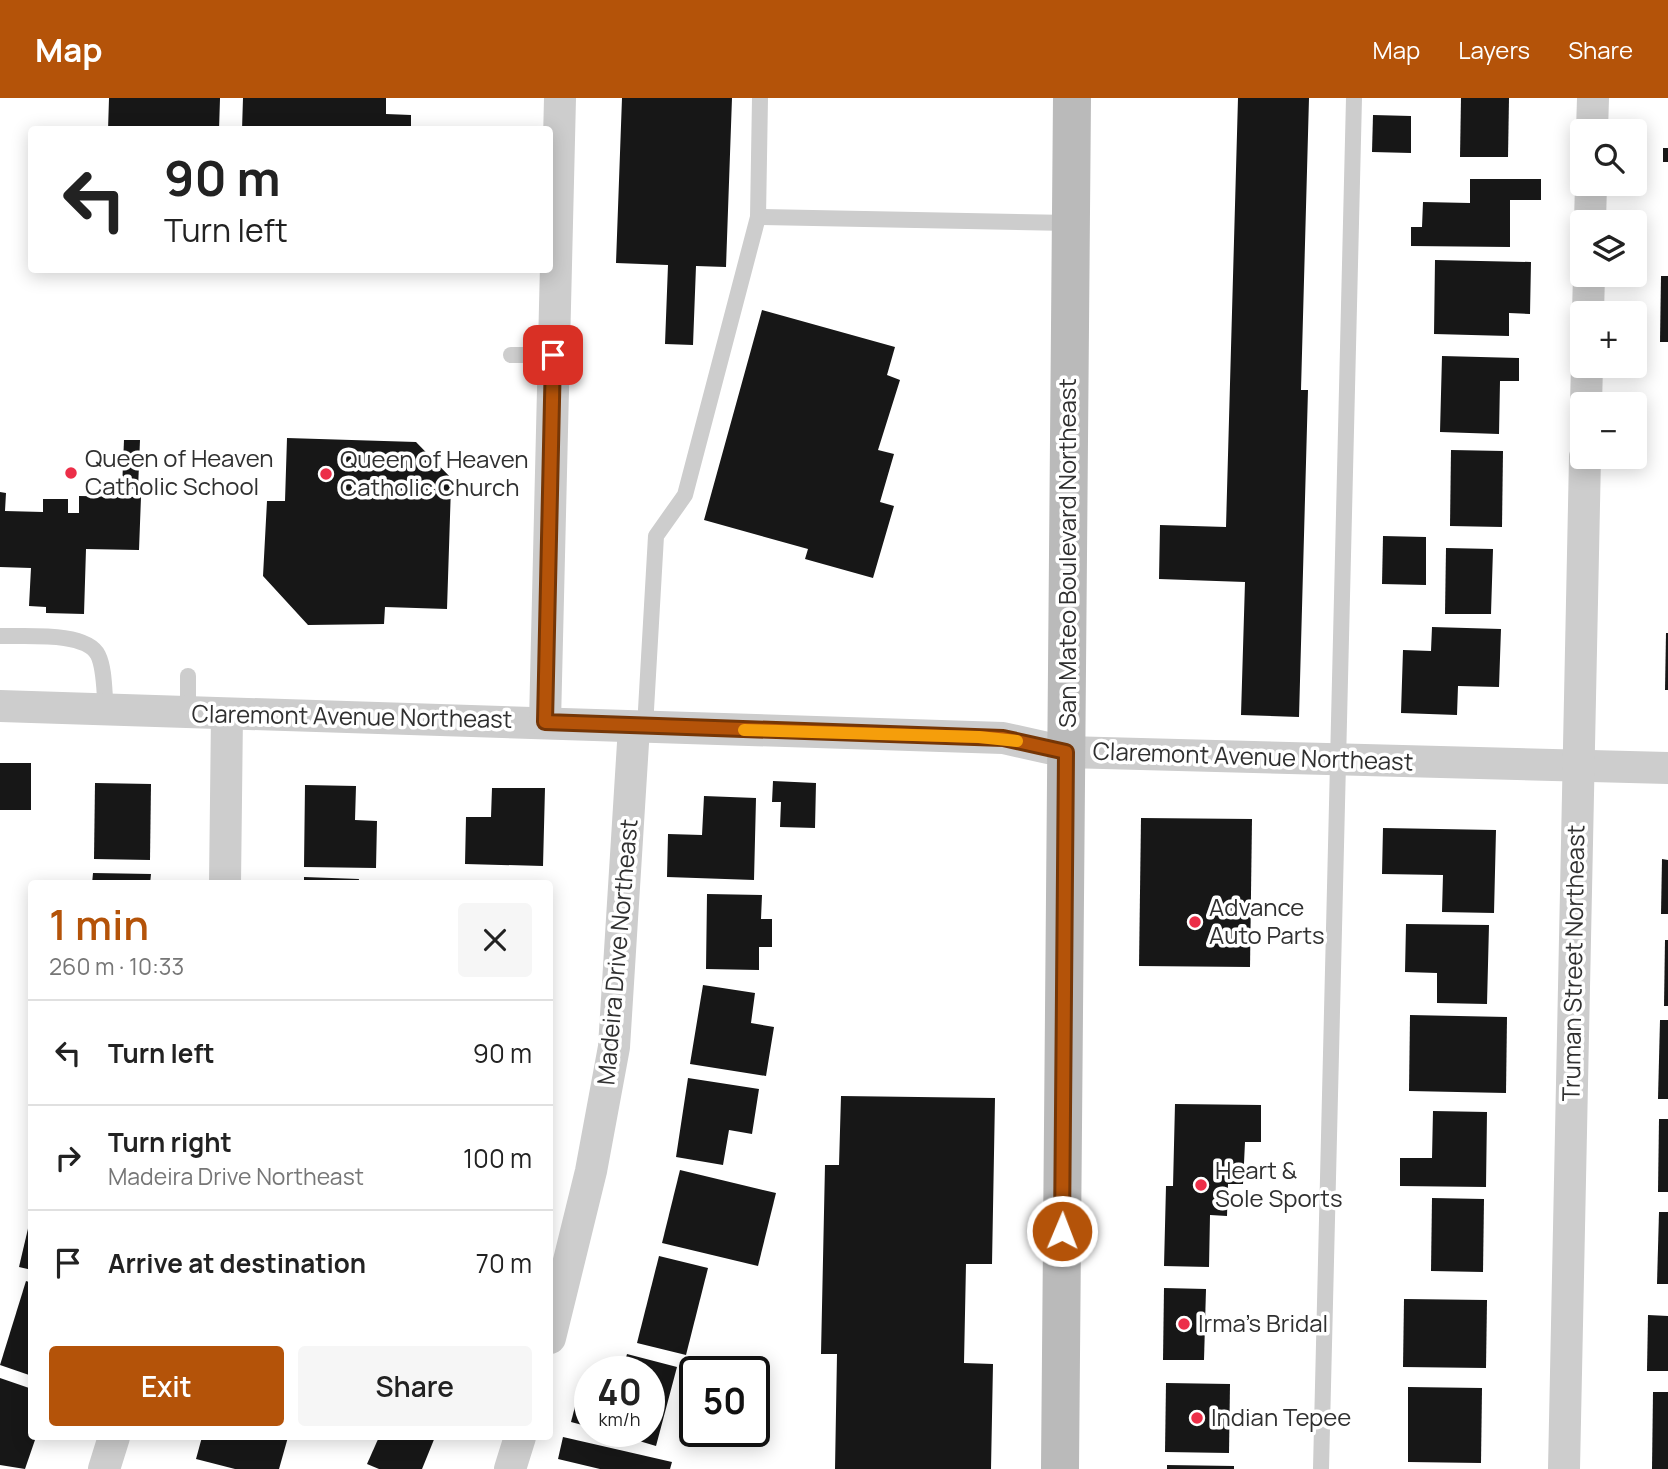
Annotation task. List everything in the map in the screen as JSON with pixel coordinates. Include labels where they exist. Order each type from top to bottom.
[{"type":"main road","name":"San Mateo Boulevard Northeast","points":[[1060,1469],[1072,98]]},
{"type":"street","points":[[553,207],[560,98]]},
{"type":"street","points":[[1592,119],[1593,98]]},
{"type":"street","points":[[545,722],[553,355],[549,273]]},
{"type":"street","name":"Truman Street Northeast","points":[[1564,1469],[1585,469]]},
{"type":"street","name":"Claremont Avenue Northeast","points":[[0,706],[1003,738],[1066,752],[1668,768]]},
{"type":"street","points":[[225,880],[227,714]]},
{"type":"street","name":"Madeira Drive Northeast","points":[[553,1326],[591,1171],[614,1047],[640,727]]},
{"type":"street","points":[[104,1469],[113,1440]]},
{"type":"street","points":[[510,1469],[519,1440]]},
{"type":"lane","points":[[640,727],[656,537],[685,495],[758,217],[760,98]]},
{"type":"lane","points":[[1321,1469],[1353,98]]},
{"type":"lane","points":[[758,217],[1070,223]]},
{"type":"lane","points":[[510,355],[553,355]]},
{"type":"lane","points":[[0,636],[76,639],[90,645],[99,657],[106,710]]},
{"type":"lane","points":[[188,676],[188,713]]},
{"type":"building","points":[[109,98],[220,98],[219,126],[108,126]]},
{"type":"building","points":[[243,98],[386,98],[386,114],[411,115],[411,126],[242,126]]},
{"type":"building","points":[[622,98],[732,98],[726,267],[696,266],[693,345],[665,344],[668,265],[616,263]]},
{"type":"building","points":[[1238,98],[1309,98],[1301,390],[1308,390],[1299,717],[1241,715],[1245,582],[1159,579],[1160,525],[1226,527]]},
{"type":"building","points":[[1461,98],[1509,98],[1508,157],[1460,157]]},
{"type":"building","points":[[1373,115],[1411,116],[1411,153],[1372,152]]},
{"type":"building","points":[[1663,148],[1668,148],[1668,162],[1663,162]]},
{"type":"building","points":[[1470,179],[1541,179],[1541,200],[1510,200],[1510,247],[1411,246],[1411,227],[1422,227],[1423,202],[1470,203]]},
{"type":"building","points":[[1435,260],[1531,262],[1530,314],[1509,313],[1509,336],[1434,334]]},
{"type":"building","points":[[1661,276],[1668,276],[1668,342],[1660,342]]},
{"type":"building","points":[[762,310],[895,347],[887,375],[900,380],[878,450],[894,454],[880,502],[894,506],[873,578],[805,559],[808,549],[704,520]]},
{"type":"building","points":[[1442,356],[1519,358],[1519,381],[1500,381],[1499,434],[1440,432]]},
{"type":"building","points":[[287,438],[416,442],[454,481],[451,486],[447,609],[385,607],[384,624],[308,625],[263,576],[267,501],[285,501]]},
{"type":"building","points":[[124,440],[140,440],[138,489],[122,489]]},
{"type":"building","points":[[1451,450],[1503,451],[1502,527],[1450,526]]},
{"type":"building","points":[[0,492],[6,493],[5,511],[43,512],[43,499],[68,499],[68,513],[79,513],[79,496],[141,497],[139,550],[86,549],[84,614],[46,613],[46,607],[29,606],[31,568],[0,567]]},
{"type":"building","points":[[1383,536],[1426,537],[1426,585],[1382,584]]},
{"type":"building","points":[[1446,548],[1493,549],[1491,614],[1445,614]]},
{"type":"building","points":[[1432,627],[1501,629],[1499,687],[1458,686],[1457,715],[1401,713],[1403,650],[1431,651]]},
{"type":"building","points":[[1668,633],[1668,690],[1665,690]]},
{"type":"building","points":[[0,763],[31,763],[31,810],[0,810]]},
{"type":"building","points":[[773,781],[816,783],[815,828],[780,827],[781,802],[772,802]]},
{"type":"building","points":[[95,783],[151,784],[150,860],[94,859]]},
{"type":"building","points":[[305,785],[356,786],[355,820],[377,821],[376,868],[304,867]]},
{"type":"building","points":[[492,788],[545,788],[543,866],[465,864],[466,817],[491,817]]},
{"type":"building","points":[[704,796],[756,798],[754,880],[667,877],[668,834],[702,835]]},
{"type":"building","name":"Advance Auto Parts","points":[[1141,818],[1252,819],[1250,967],[1139,966]]},
{"type":"building","points":[[1383,828],[1496,830],[1494,913],[1442,912],[1443,875],[1382,874]]},
{"type":"building","points":[[1662,859],[1668,860],[1668,914],[1661,914]]},
{"type":"building","points":[[93,873],[151,874],[150,880],[92,880]]},
{"type":"building","points":[[304,877],[359,879],[359,880],[304,880]]},
{"type":"building","points":[[707,894],[762,895],[761,919],[772,919],[772,947],[759,947],[759,970],[706,969]]},
{"type":"building","points":[[1406,924],[1489,925],[1487,1004],[1437,1003],[1437,973],[1405,972]]},
{"type":"building","points":[[1665,940],[1668,940],[1668,1006],[1664,1006]]},
{"type":"building","points":[[703,985],[755,993],[751,1023],[774,1027],[766,1076],[690,1064]]},
{"type":"building","points":[[1410,1015],[1507,1017],[1506,1093],[1409,1091]]},
{"type":"building","points":[[1660,1020],[1668,1020],[1668,1099],[1658,1099]]},
{"type":"building","points":[[688,1078],[759,1089],[752,1134],[729,1130],[723,1165],[676,1157]]},
{"type":"building","points":[[841,1096],[995,1098],[992,1264],[966,1264],[964,1363],[993,1364],[991,1469],[835,1469],[837,1354],[821,1354],[825,1165],[839,1165]]},
{"type":"building","name":"Heart & Sole Sports","points":[[1175,1104],[1261,1105],[1261,1142],[1245,1142],[1243,1184],[1228,1184],[1227,1216],[1210,1215],[1209,1267],[1164,1266],[1166,1186],[1173,1186]]},
{"type":"building","points":[[1433,1111],[1487,1112],[1486,1187],[1400,1186],[1400,1158],[1432,1158]]},
{"type":"building","points":[[1659,1119],[1668,1119],[1668,1192],[1658,1192]]},
{"type":"building","points":[[680,1170],[776,1193],[758,1266],[662,1243]]},
{"type":"building","points":[[1432,1198],[1484,1199],[1483,1272],[1431,1271]]},
{"type":"building","points":[[1659,1212],[1668,1212],[1668,1284],[1657,1284]]},
{"type":"building","points":[[28,1229],[28,1269],[19,1267]]},
{"type":"building","points":[[659,1256],[708,1268],[686,1355],[637,1343]]},
{"type":"building","points":[[26,1281],[28,1375],[0,1365]]},
{"type":"building","name":"Irma's Bridal","points":[[1164,1288],[1206,1289],[1204,1360],[1163,1360]]},
{"type":"building","points":[[1404,1299],[1487,1300],[1486,1368],[1403,1367]]},
{"type":"building","points":[[1648,1315],[1668,1316],[1668,1371],[1647,1371]]},
{"type":"building","points":[[665,1364],[677,1367],[665,1412]]},
{"type":"building","points":[[0,1378],[28,1388],[28,1440],[35,1440],[25,1469],[0,1465]]},
{"type":"building","name":"Indian Tepee","points":[[1166,1383],[1230,1384],[1229,1453],[1165,1452]]},
{"type":"building","points":[[1408,1387],[1482,1388],[1481,1463],[1408,1462]]},
{"type":"building","points":[[1653,1392],[1668,1392],[1668,1469],[1652,1469]]},
{"type":"building","points":[[563,1437],[574,1440],[574,1447],[607,1447],[672,1462],[670,1469],[600,1469],[558,1459]]},
{"type":"building","points":[[201,1440],[287,1440],[279,1469],[235,1469],[196,1459]]},
{"type":"building","points":[[378,1440],[434,1440],[422,1469],[379,1469],[367,1464]]},
{"type":"building","points":[[1167,1465],[1234,1466],[1234,1469],[1167,1469]]},
{"type":"slow traffic","points":[[744,730],[979,737],[1017,741]]},
{"type":"place","name":"Queen of Heaven Catholic School","points":[[71,473]]},
{"type":"place","name":"Queen of Heaven Catholic Church","points":[[326,474]]},
{"type":"place","name":"Advance Auto Parts","points":[[1195,922]]},
{"type":"place","name":"Heart & Sole Sports","points":[[1201,1185]]},
{"type":"place","name":"Irma's Bridal","points":[[1184,1324]]},
{"type":"place","name":"Indian Tepee","points":[[1197,1418]]},
{"type":"route","points":[[553,355],[545,722],[1003,738],[1066,752],[1062,1231]]}]
